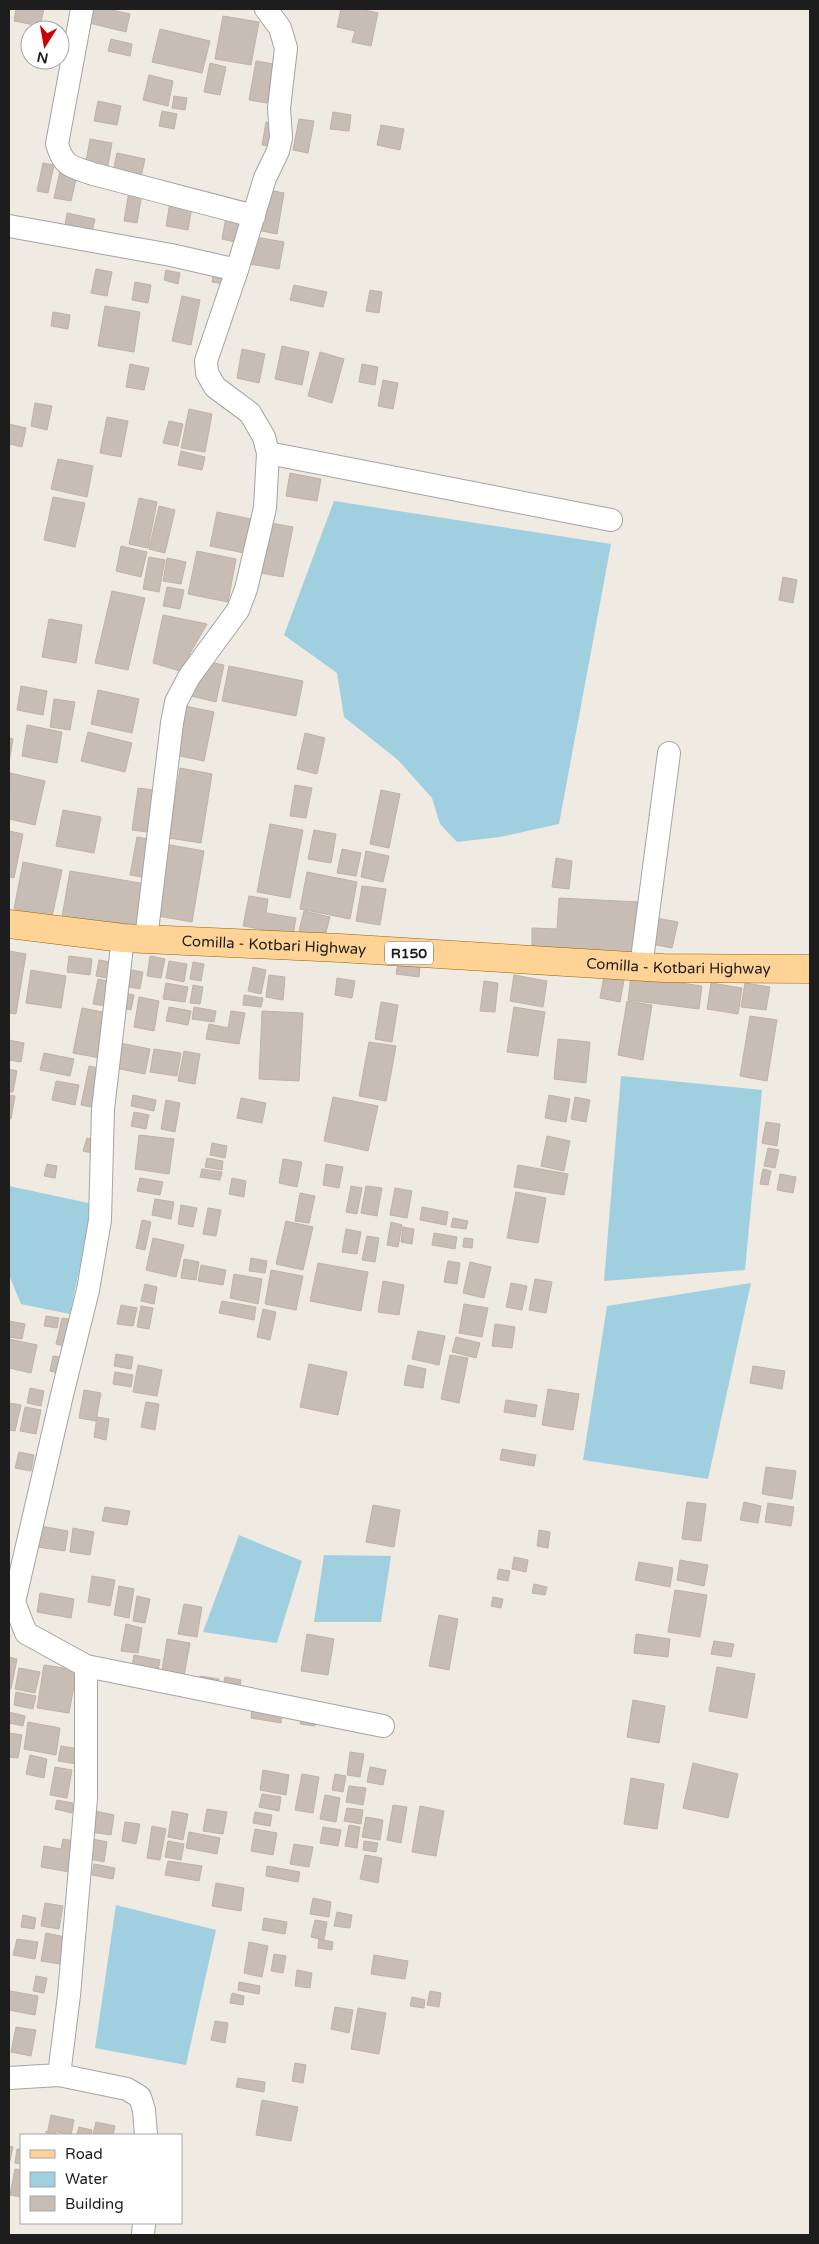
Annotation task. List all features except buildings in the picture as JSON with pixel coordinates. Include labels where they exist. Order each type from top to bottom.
[{"type":"main road","name":"Comilla - Kotbari Highway","points":[[9,924],[135,938],[641,967],[810,969]]},
{"type":"street","points":[[82,9],[57,144],[62,160],[73,167],[92,174],[254,216]]},
{"type":"street","points":[[266,9],[280,28],[286,48],[279,108],[281,138],[278,151],[265,178],[237,270],[206,361],[207,373],[215,386],[250,414],[264,438],[268,453],[265,508],[246,589],[238,610],[189,677],[176,702],[103,1109],[100,1220],[88,1290],[12,1601],[26,1633],[86,1666],[383,1726]]},
{"type":"street","points":[[9,226],[172,255],[237,270]]},
{"type":"street","points":[[268,453],[612,520]]},
{"type":"street","points":[[641,967],[669,753]]},
{"type":"street","points":[[59,2075],[69,1995],[86,1798],[86,1666]]},
{"type":"street","points":[[9,2078],[59,2075],[127,2089],[140,2097],[144,2110],[146,2134]]},
{"type":"water","points":[[334,501],[611,544],[559,824],[500,837],[457,842],[440,824],[432,798],[398,760],[344,717],[337,673],[284,635]]},
{"type":"water","points":[[621,1076],[762,1090],[745,1270],[604,1281]]},
{"type":"water","points":[[9,1186],[93,1204],[70,1314],[21,1304],[9,1275]]},
{"type":"water","points":[[751,1283],[708,1479],[583,1460],[607,1306]]},
{"type":"water","points":[[239,1535],[302,1561],[277,1643],[203,1632]]},
{"type":"water","points":[[324,1555],[391,1556],[381,1622],[314,1622]]},
{"type":"water","points":[[116,1905],[216,1930],[186,2065],[95,2048]]}]
